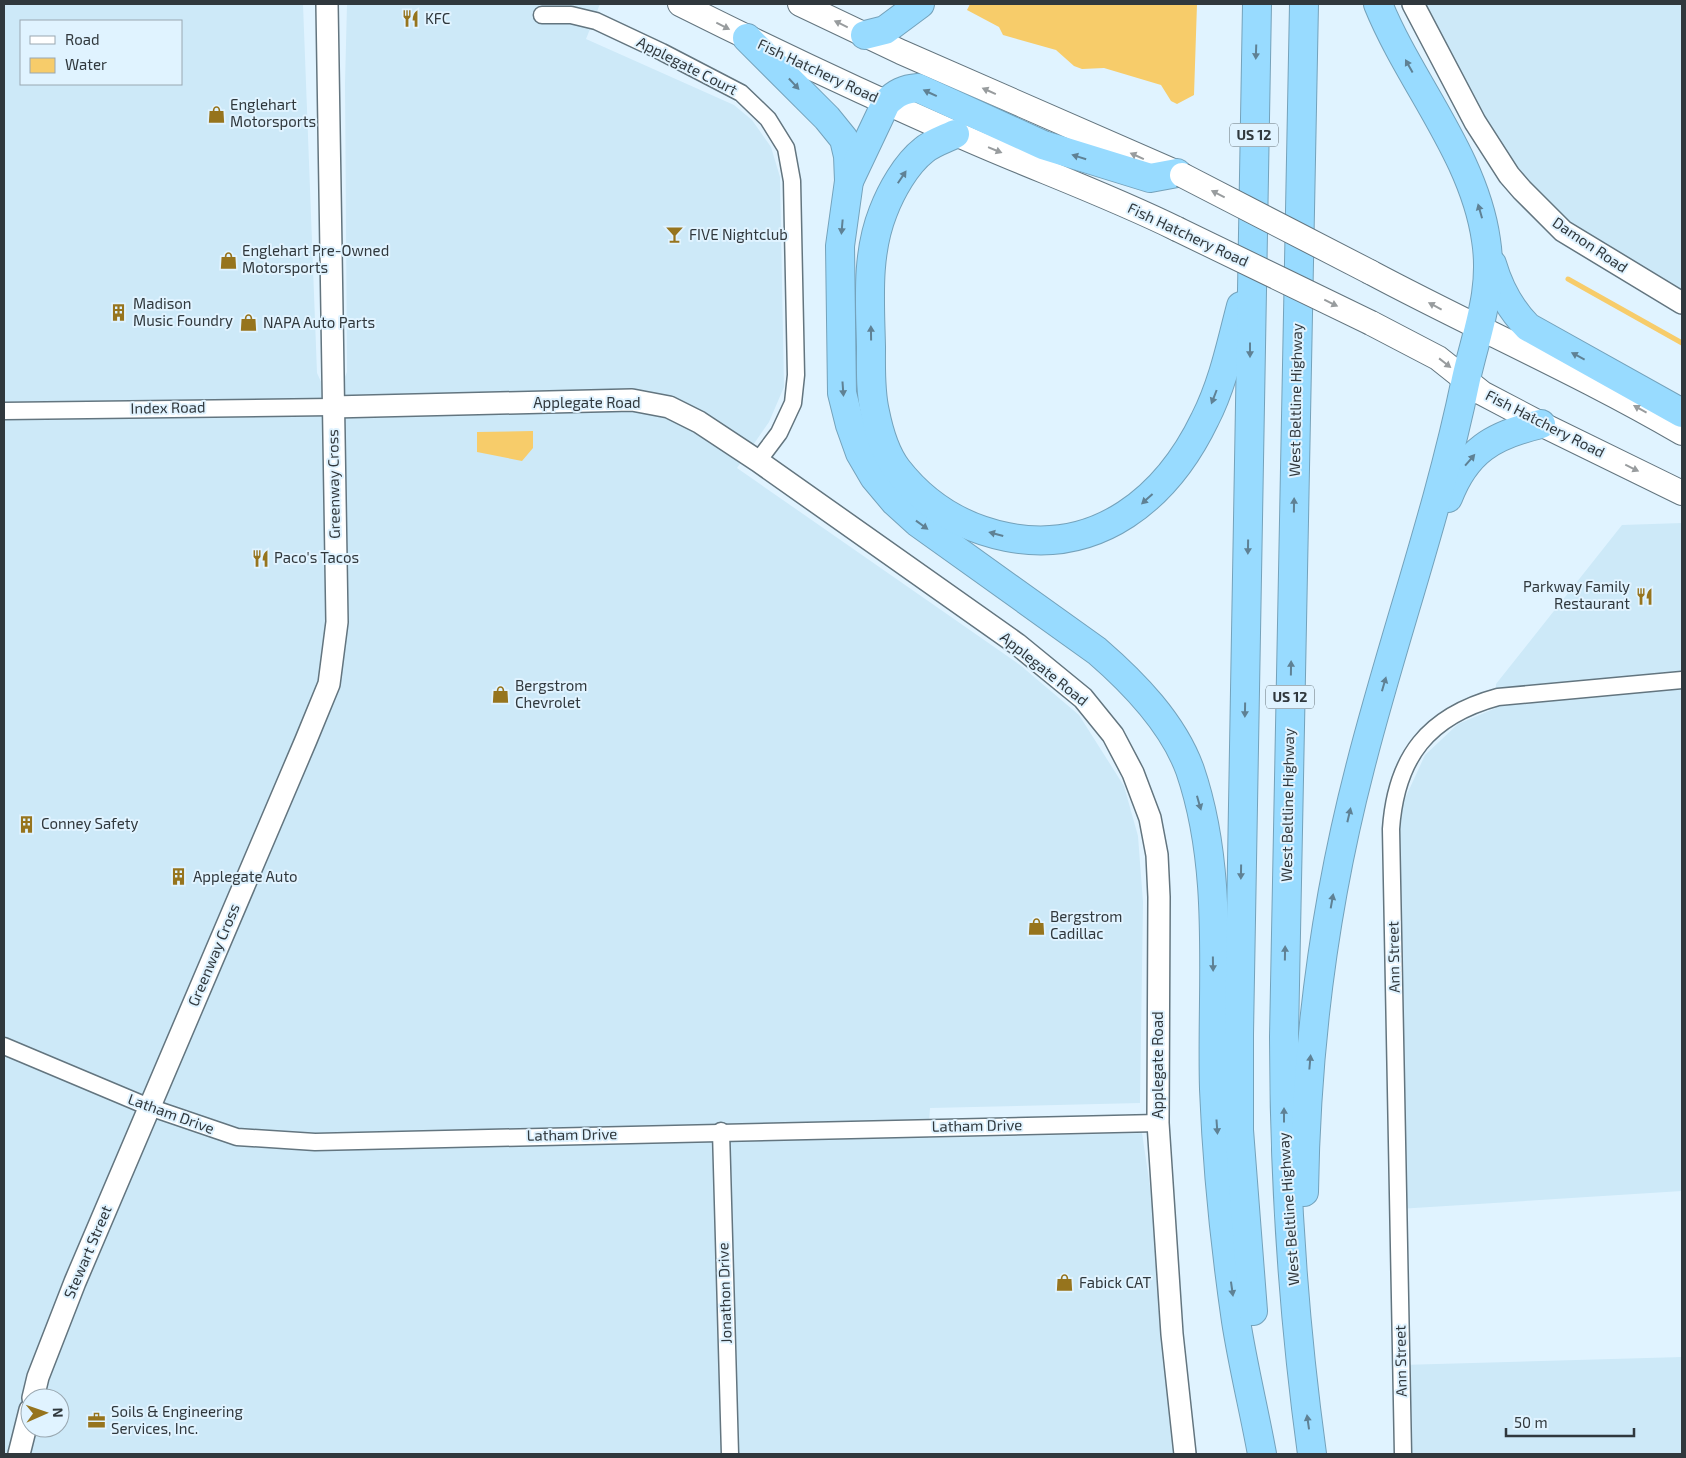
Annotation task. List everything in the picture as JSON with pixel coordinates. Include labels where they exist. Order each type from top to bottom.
[{"type":"highway","points":[[865,36],[885,30],[920,4]]},
{"type":"highway","name":"US 12","points":[[1257,4],[1251,266],[1239,1130],[1252,1304],[1267,1454]]},
{"type":"highway","name":"West Beltline Highway","points":[[1304,4],[1284,1037],[1284,1137],[1296,1310],[1312,1454]]},
{"type":"highway","points":[[1378,4],[1395,42],[1472,186],[1492,265],[1503,294],[1514,312],[1528,327],[1682,413]]},
{"type":"highway","points":[[747,38],[827,118],[844,139],[848,156],[849,181],[840,246],[842,393],[850,425],[860,453],[869,469],[895,502],[917,522],[1097,651],[1123,674],[1154,710],[1184,757],[1190,771],[1210,851],[1214,1090],[1224,1233],[1237,1323],[1262,1454]]},
{"type":"highway","points":[[849,181],[886,103],[894,94],[906,88],[918,88],[1042,145],[1150,178],[1180,174]]},
{"type":"highway","points":[[955,134],[924,149],[894,189],[883,212],[875,238],[871,266],[871,368],[874,410],[882,440],[896,468],[918,494],[940,511],[968,526],[1026,541],[1055,540],[1080,535],[1106,526],[1127,516],[1147,501],[1169,477],[1206,419],[1227,359],[1251,266]]},
{"type":"highway","points":[[1304,1390],[1302,1286],[1304,1169],[1317,990],[1344,836],[1360,768],[1461,410],[1466,380],[1489,282],[1486,240]]},
{"type":"highway","points":[[1393,650],[1449,496],[1461,470],[1490,442],[1518,429],[1541,424]]},
{"type":"main road","name":"Fish Hatchery Road","points":[[680,4],[747,38],[886,103],[955,134],[1122,203],[1371,323],[1438,358],[1482,393],[1541,424],[1682,492]]},
{"type":"main road","points":[[800,4],[865,36],[1180,174],[1478,328],[1586,380],[1682,433]]},
{"type":"street","name":"Greenway Cross","points":[[149,1107],[329,684],[337,622],[332,406],[327,4]]},
{"type":"street","name":"Damon Road","points":[[1413,4],[1476,122],[1509,175],[1564,230],[1682,303]]},
{"type":"street","name":"Applegate Court","points":[[542,15],[571,15],[596,22],[662,52],[741,94],[768,119],[786,148],[792,181],[796,375],[793,403],[779,433],[758,461]]},
{"type":"street","name":"Applegate Road","points":[[332,406],[632,400],[669,407],[699,422],[758,461],[1017,644],[1083,698],[1113,735],[1133,773],[1150,818],[1157,855],[1159,897],[1158,1123],[1172,1334],[1186,1454]]},
{"type":"street","name":"Index Road","points":[[4,411],[332,406]]},
{"type":"street","name":"Ann Street","points":[[1403,1454],[1391,829],[1393,802],[1401,775],[1414,751],[1433,729],[1450,715],[1470,705],[1498,697],[1682,680]]},
{"type":"street","name":"Latham Drive","points":[[4,1046],[149,1107],[237,1137],[315,1142],[721,1131],[1158,1123]]},
{"type":"street","name":"Stewart Street","points":[[35,1388],[75,1282],[149,1107]]},
{"type":"street","name":"Jonathon Drive","points":[[721,1131],[730,1454]]},
{"type":"street","points":[[20,1454],[24,1438]]},
{"type":"shaded area","points":[[4,4],[303,4],[317,373],[332,406],[347,372],[345,84],[347,4],[600,4],[586,39],[734,105],[752,120],[771,147],[780,177],[784,387],[769,422],[737,468],[1020,665],[1079,715],[1124,786],[1138,836],[1143,902],[1140,1103],[930,1108],[928,1138],[1142,1133],[1172,1334],[1185,1454],[4,1454]]},
{"type":"shaded area","points":[[1413,4],[1682,4],[1682,303],[1538,207]]},
{"type":"shaded area","points":[[1682,523],[1682,1191],[1398,1209],[1391,829],[1425,755],[1458,724],[1496,708],[1496,684],[1622,525]]},
{"type":"shaded area","points":[[1682,1357],[1682,1454],[1403,1454],[1401,1365]]},
{"type":"water","points":[[970,4],[1197,4],[1194,95],[1177,104],[1171,101],[1161,85],[1104,68],[1082,69],[1074,66],[1056,50],[1003,35],[999,27],[967,10]]},
{"type":"water","points":[[533,431],[533,448],[522,461],[477,452],[477,432]]},
{"type":"waterway","points":[[1568,279],[1682,343]]},
{"type":"place","name":"KFC","points":[[411,19]]},
{"type":"place","name":"Englehart Motorsports","points":[[216,114]]},
{"type":"place","name":"FIVE Nightclub","points":[[675,235]]},
{"type":"place","name":"Englehart Pre-Owned Motorsports","points":[[228,260]]},
{"type":"place","name":"Madison Music Foundry","points":[[119,313]]},
{"type":"place","name":"NAPA Auto Parts","points":[[249,323]]},
{"type":"place","name":"Paco's Tacos","points":[[260,558]]},
{"type":"place","name":"Parkway Family Restaurant","points":[[1644,596]]},
{"type":"place","name":"Bergstrom Chevrolet","points":[[501,695]]},
{"type":"place","name":"Conney Safety","points":[[27,824]]},
{"type":"place","name":"Applegate Auto","points":[[179,877]]},
{"type":"place","name":"Bergstrom Cadillac","points":[[1036,926]]},
{"type":"place","name":"Fabick CAT","points":[[1065,1283]]},
{"type":"place","name":"Soils & Engineering Services, Inc.","points":[[97,1421]]}]
